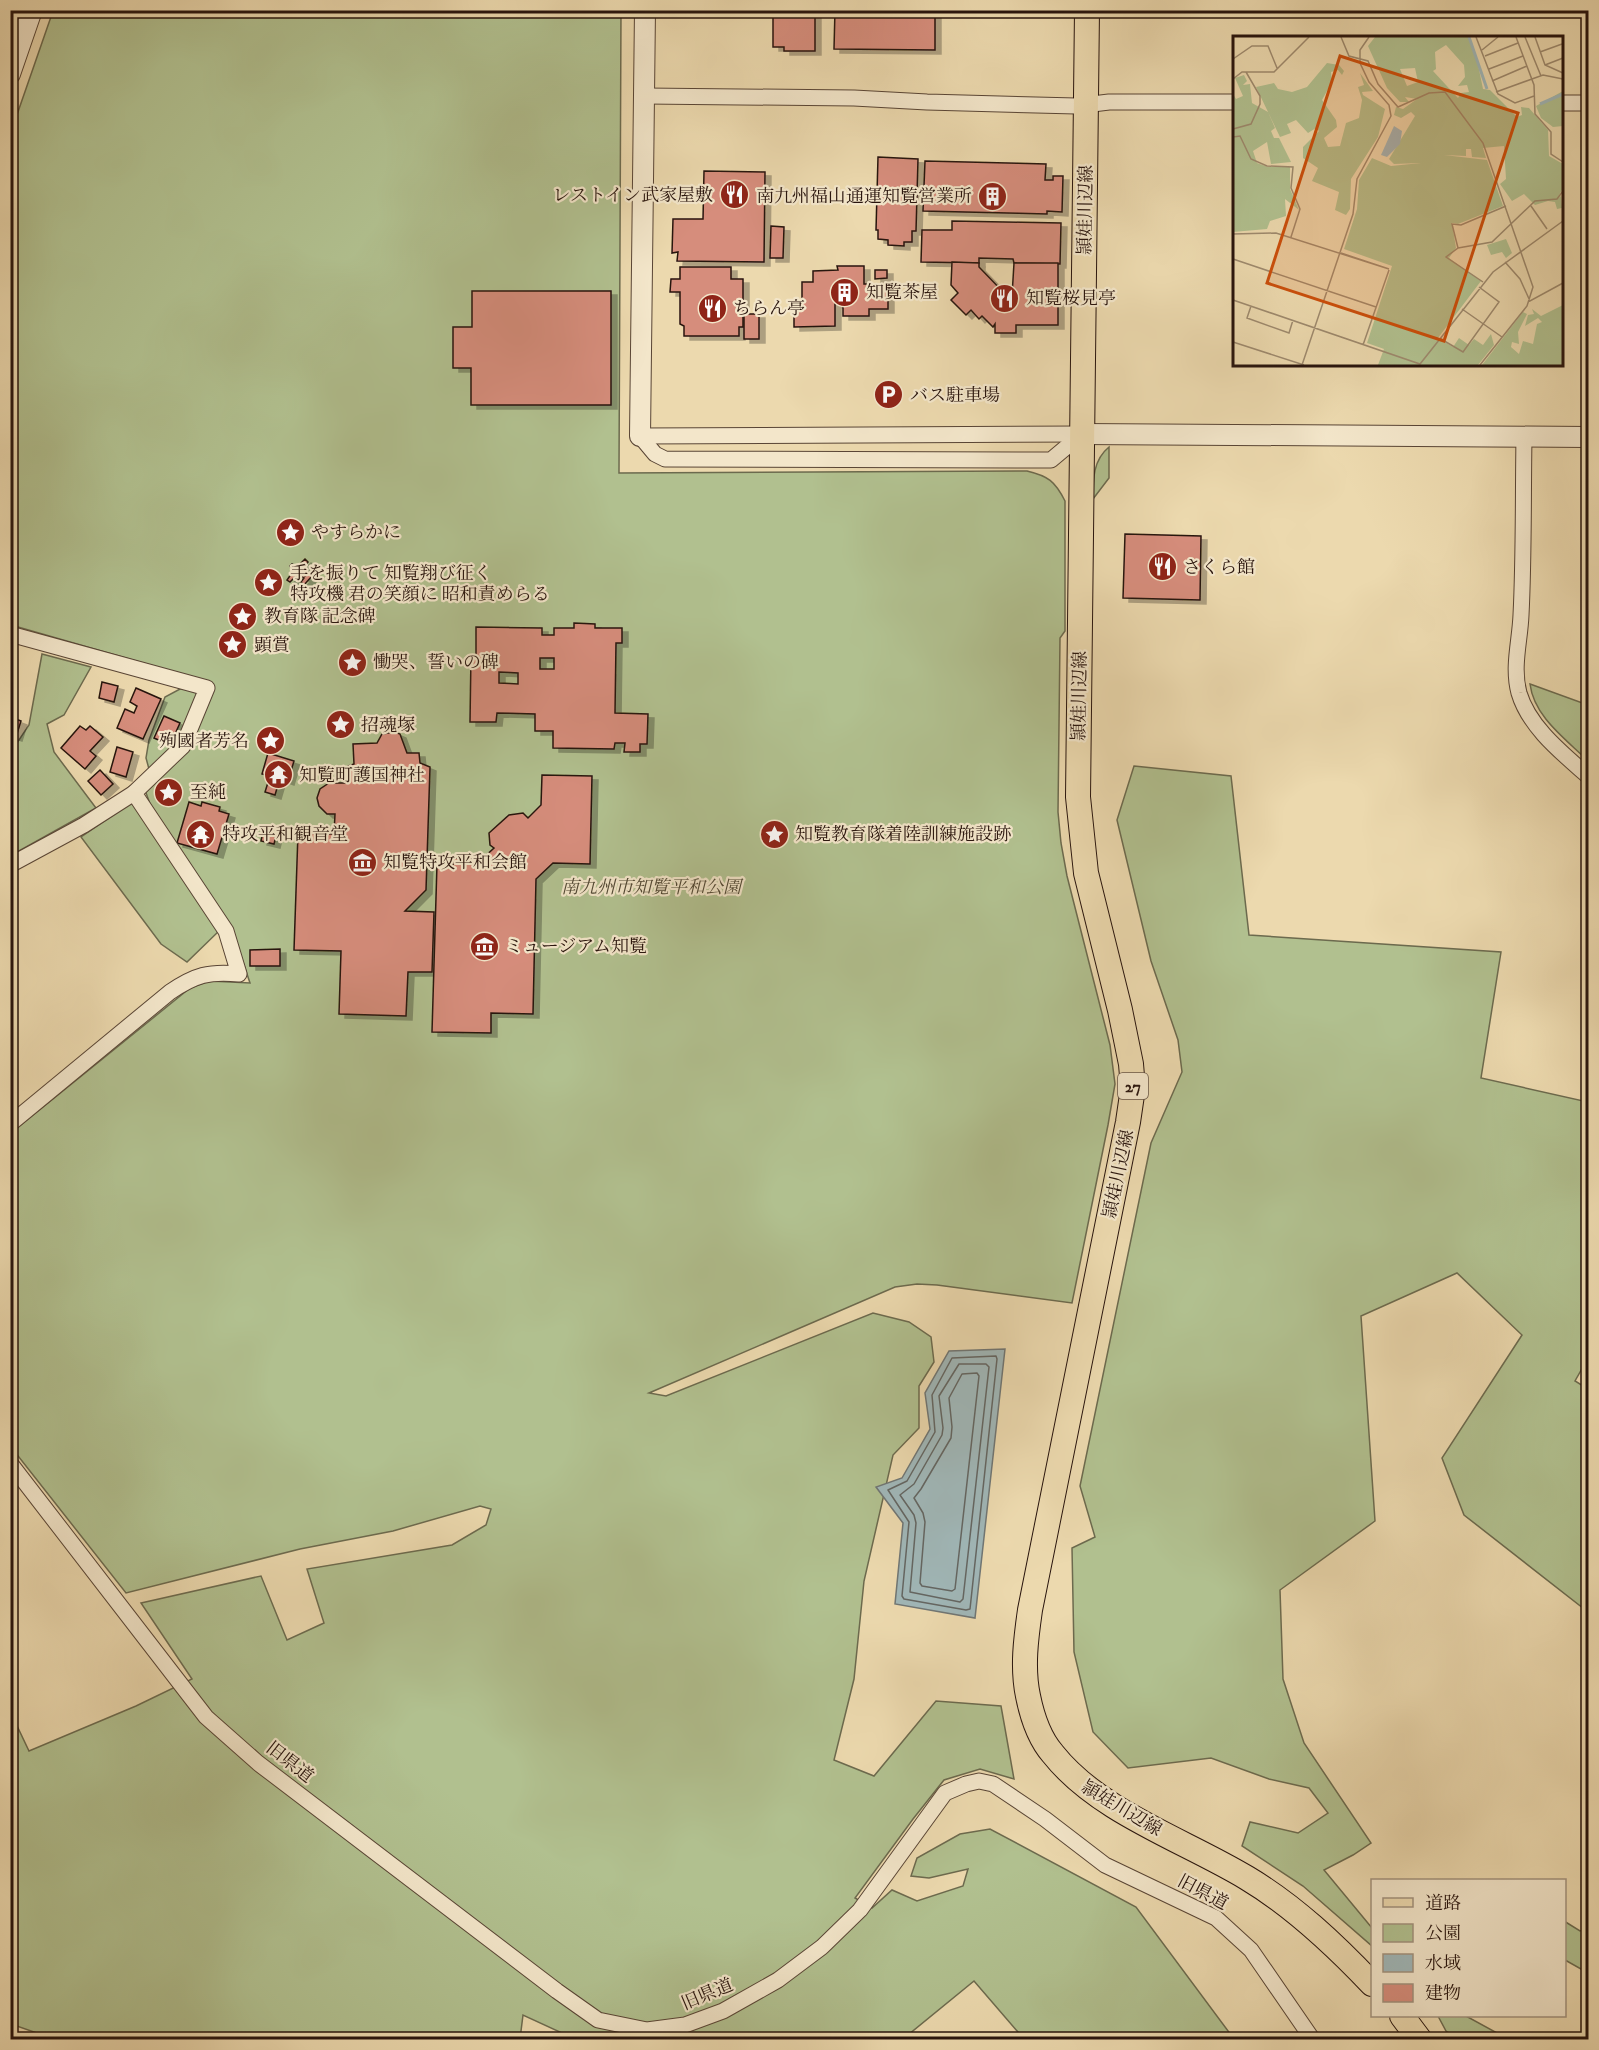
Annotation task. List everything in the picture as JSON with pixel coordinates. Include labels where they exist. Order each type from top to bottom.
[{"type":"main road","name":"頴娃川辺線","points":[[1087,10],[1078,797],[1080,837],[1086,873],[1128,1045],[1133,1088],[1030,1610],[1026,1640],[1027,1695],[1041,1737],[1052,1754],[1077,1781],[1113,1805],[1248,1879],[1298,1915],[1343,1954],[1371,1983]]},
{"type":"main road","points":[[1403,2017],[1420,2040]]},
{"type":"street","points":[[10,74],[32,10]]},
{"type":"street","points":[[645,10],[640,436],[655,454],[666,459],[1051,460],[1082,434]]},
{"type":"street","points":[[645,96],[854,98],[927,102],[1087,105],[1109,102],[1233,102]]},
{"type":"street","points":[[1563,103],[1588,103]]},
{"type":"street","points":[[640,436],[1082,434],[1588,437]]},
{"type":"street","points":[[1524,437],[1521,616],[1515,671],[1519,693],[1529,715],[1548,738],[1588,776]]},
{"type":"street","points":[[10,634],[207,688],[183,746],[135,793],[84,825],[10,865]]},
{"type":"street","points":[[10,1124],[170,992],[189,979],[207,973],[239,974],[226,931],[135,793]]},
{"type":"street","name":"旧県道","points":[[10,1464],[206,1717],[258,1762],[556,1991],[598,2020],[647,2030],[685,2025],[723,2011],[778,1980],[822,1947],[860,1910],[945,1793],[979,1781],[993,1784],[1105,1865],[1216,1918],[1251,1950],[1313,2040]]},
{"type":"green space","name":"南九州市知覧平和公園","points":[[53,11],[621,11],[619,473],[1027,471],[1050,480],[1061,494],[1065,501],[1065,631],[1060,638],[1058,812],[1067,876],[1110,1045],[1115,1084],[1072,1303],[937,1285],[917,1284],[895,1287],[649,1393],[666,1396],[873,1313],[909,1322],[931,1337],[934,1362],[919,1386],[919,1428],[893,1455],[864,1581],[854,1679],[834,1760],[874,1776],[936,1701],[1001,1706],[1014,1779],[980,1769],[944,1780],[855,1898],[872,1908],[892,1890],[917,1901],[963,1886],[968,1869],[929,1878],[911,1876],[917,1858],[960,1834],[990,1829],[1136,1907],[1234,2039],[1024,2039],[974,1981],[903,2039],[575,2039],[523,2015],[520,2039],[54,2039],[11,2024],[10,1711],[29,1751],[136,1706],[192,1679],[141,1603],[261,1576],[287,1640],[324,1623],[307,1569],[452,1545],[486,1525],[491,1509],[480,1506],[393,1531],[300,1549],[126,1593],[11,1447],[11,1133],[190,988],[209,981],[250,983],[232,929],[150,804],[145,790],[149,769],[146,758],[149,740],[165,697],[182,688],[185,675],[11,625],[11,132]]},
{"type":"green space","points":[[1109,447],[1109,478],[1093,499],[1097,464]]},
{"type":"green space","points":[[42,654],[91,667],[64,715],[47,724],[54,752],[96,808],[10,856],[10,743],[17,743],[29,725]]},
{"type":"green space","points":[[1530,684],[1588,705],[1588,761],[1544,717],[1533,696]]},
{"type":"green space","points":[[1134,766],[1231,776],[1249,935],[1501,952],[1481,1078],[1588,1102],[1588,1358],[1575,1381],[1588,1389],[1588,1612],[1464,1515],[1442,1458],[1522,1335],[1457,1273],[1361,1316],[1375,1521],[1280,1590],[1283,1679],[1304,1743],[1371,1843],[1324,1870],[1371,1927],[1371,1945],[1303,1886],[1242,1846],[1250,1822],[1298,1833],[1328,1813],[1309,1788],[1269,1779],[1211,1758],[1128,1768],[1093,1732],[1074,1652],[1072,1548],[1095,1537],[1080,1486],[1151,1143],[1182,1072],[1178,1040],[1151,961],[1117,820]]},
{"type":"green space","points":[[134,801],[219,931],[187,962],[161,944],[81,837]]},
{"type":"green space","points":[[1566,1922],[1580,1931],[1588,1929],[1588,1973],[1566,1961]]},
{"type":"green space","points":[[1439,2017],[1468,2017],[1508,2039],[1458,2039],[1446,2031]]},
{"type":"water","points":[[1005,1349],[975,1618],[895,1604],[903,1523],[876,1487],[902,1478],[930,1429],[925,1393],[949,1351]]},
{"type":"building","points":[[773,10],[815,10],[815,51],[784,51],[784,47],[773,47]]},
{"type":"building","points":[[835,10],[935,10],[935,50],[834,49]]},
{"type":"building","points":[[878,157],[918,159],[916,231],[912,231],[912,242],[904,242],[904,246],[888,245],[888,240],[878,239],[878,230],[876,230]]},
{"type":"building","name":"南九州福山通運知覧営業所","points":[[925,161],[1046,164],[1045,180],[1053,180],[1053,176],[1063,176],[1062,212],[1047,211],[1047,214],[923,211]]},
{"type":"building","name":"レストイン武家屋敷","points":[[704,171],[765,172],[764,262],[677,261],[678,252],[672,253],[673,219],[703,219]]},
{"type":"building","points":[[952,221],[1061,223],[1060,264],[1014,263],[1013,259],[979,258],[979,263],[921,262],[922,230],[952,230]]},
{"type":"building","points":[[771,226],[784,227],[783,258],[770,258]]},
{"type":"building","name":"知覧桜見亭","points":[[952,262],[979,263],[979,267],[1007,296],[1012,296],[1014,263],[1058,263],[1058,325],[1016,325],[1016,333],[995,333],[995,324],[993,327],[982,316],[979,319],[971,310],[966,315],[951,300],[958,293],[951,285]]},
{"type":"building","name":"知覧茶屋","points":[[837,266],[864,266],[864,284],[888,284],[888,309],[869,309],[869,316],[843,316],[843,304],[835,304],[835,326],[794,327],[794,301],[802,301],[802,282],[813,282],[813,271],[838,270]]},
{"type":"building","name":"ちらん亭","points":[[680,267],[731,267],[731,279],[743,279],[743,327],[739,327],[739,336],[684,336],[684,326],[680,324],[680,292],[670,292],[671,279],[680,279]]},
{"type":"building","points":[[875,270],[887,270],[887,278],[875,279]]},
{"type":"building","points":[[472,291],[611,291],[611,405],[471,405],[471,368],[453,368],[453,327],[472,327]]},
{"type":"building","points":[[744,314],[759,314],[759,339],[744,339]]},
{"type":"building","name":"さくら館","points":[[1125,534],[1201,536],[1200,600],[1123,598]]},
{"type":"building","points":[[305,559],[308,562],[301,571],[305,576],[310,573],[312,576],[304,585],[301,582],[304,578],[298,574],[290,582],[287,580],[294,570],[290,566],[292,564],[297,567]]},
{"type":"building","points":[[574,623],[595,624],[595,628],[622,628],[622,643],[616,643],[615,713],[648,714],[647,744],[640,744],[640,752],[624,752],[625,743],[615,743],[614,749],[553,748],[553,731],[535,731],[535,714],[497,713],[496,722],[470,722],[471,655],[476,655],[476,627],[542,628],[542,635],[554,635],[554,628],[574,628]],"holes":[[[540,658],[554,658],[554,669],[540,669]],[[499,672],[518,673],[518,684],[499,683]]]},
{"type":"building","points":[[102,682],[118,686],[114,702],[99,698]]},
{"type":"building","points":[[136,688],[161,699],[143,739],[117,728],[125,709],[134,713],[137,706],[130,702]]},
{"type":"building","points":[[164,716],[180,723],[170,745],[154,738]]},
{"type":"building","points":[[10,717],[21,721],[16,737],[10,735]]},
{"type":"building","points":[[80,726],[86,730],[90,726],[103,737],[90,751],[96,756],[85,769],[61,748]]},
{"type":"building","name":"知覧特攻平和会館","points":[[395,732],[400,734],[407,753],[419,753],[420,763],[430,767],[426,890],[405,911],[434,912],[432,972],[408,972],[406,1016],[339,1014],[341,951],[294,950],[298,833],[334,834],[335,814],[327,814],[319,806],[317,798],[320,789],[329,783],[348,783],[348,766],[354,764],[353,744],[377,743],[382,734]]},
{"type":"building","points":[[117,747],[133,752],[126,777],[110,772]]},
{"type":"building","name":"知覧町護国神社","points":[[268,753],[294,761],[288,781],[280,778],[275,795],[265,792],[270,776],[262,774]]},
{"type":"building","points":[[100,770],[113,784],[101,795],[88,781]]},
{"type":"building","name":"ミュージアム知覧","points":[[542,775],[592,776],[590,864],[553,863],[536,879],[533,1014],[491,1013],[491,1033],[432,1032],[437,864],[453,865],[453,858],[482,859],[494,848],[490,845],[489,833],[509,815],[523,813],[528,818],[541,805]]},
{"type":"building","name":"特攻平和観音堂","points":[[189,802],[201,806],[202,802],[220,807],[219,811],[229,814],[217,854],[177,843]]},
{"type":"building","points":[[263,832],[276,836],[274,844],[261,841]]},
{"type":"building","points":[[280,949],[280,966],[250,966],[250,950]]},
{"type":"place","name":"レストイン武家屋敷","points":[[734,195]]},
{"type":"place","name":"南九州福山通運知覧営業所","points":[[993,196]]},
{"type":"place","name":"知覧茶屋","points":[[845,292]]},
{"type":"place","name":"知覧桜見亭","points":[[1005,298]]},
{"type":"place","name":"ちらん亭","points":[[712,308]]},
{"type":"place","name":"バス駐車場","points":[[889,395]]},
{"type":"place","name":"やすらかに","points":[[290,532]]},
{"type":"place","name":"さくら館","points":[[1162,567]]},
{"type":"place","name":"手を振りて 知覧翔び征く 特攻機 君の笑顔に 昭和責めらる","points":[[269,583]]},
{"type":"place","name":"教育隊 記念碑","points":[[243,616]]},
{"type":"place","name":"顕賞","points":[[233,645]]},
{"type":"place","name":"慟哭、誓いの碑","points":[[352,662]]},
{"type":"place","name":"招魂塚","points":[[340,725]]},
{"type":"place","name":"殉國者芳名","points":[[270,741]]},
{"type":"place","name":"知覧町護国神社","points":[[278,775]]},
{"type":"place","name":"至純","points":[[169,792]]},
{"type":"place","name":"特攻平和観音堂","points":[[201,834]]},
{"type":"place","name":"知覧教育隊着陸訓練施設跡","points":[[774,834]]},
{"type":"place","name":"知覧特攻平和会館","points":[[362,862]]},
{"type":"place","name":"ミュージアム知覧","points":[[484,946]]}]
